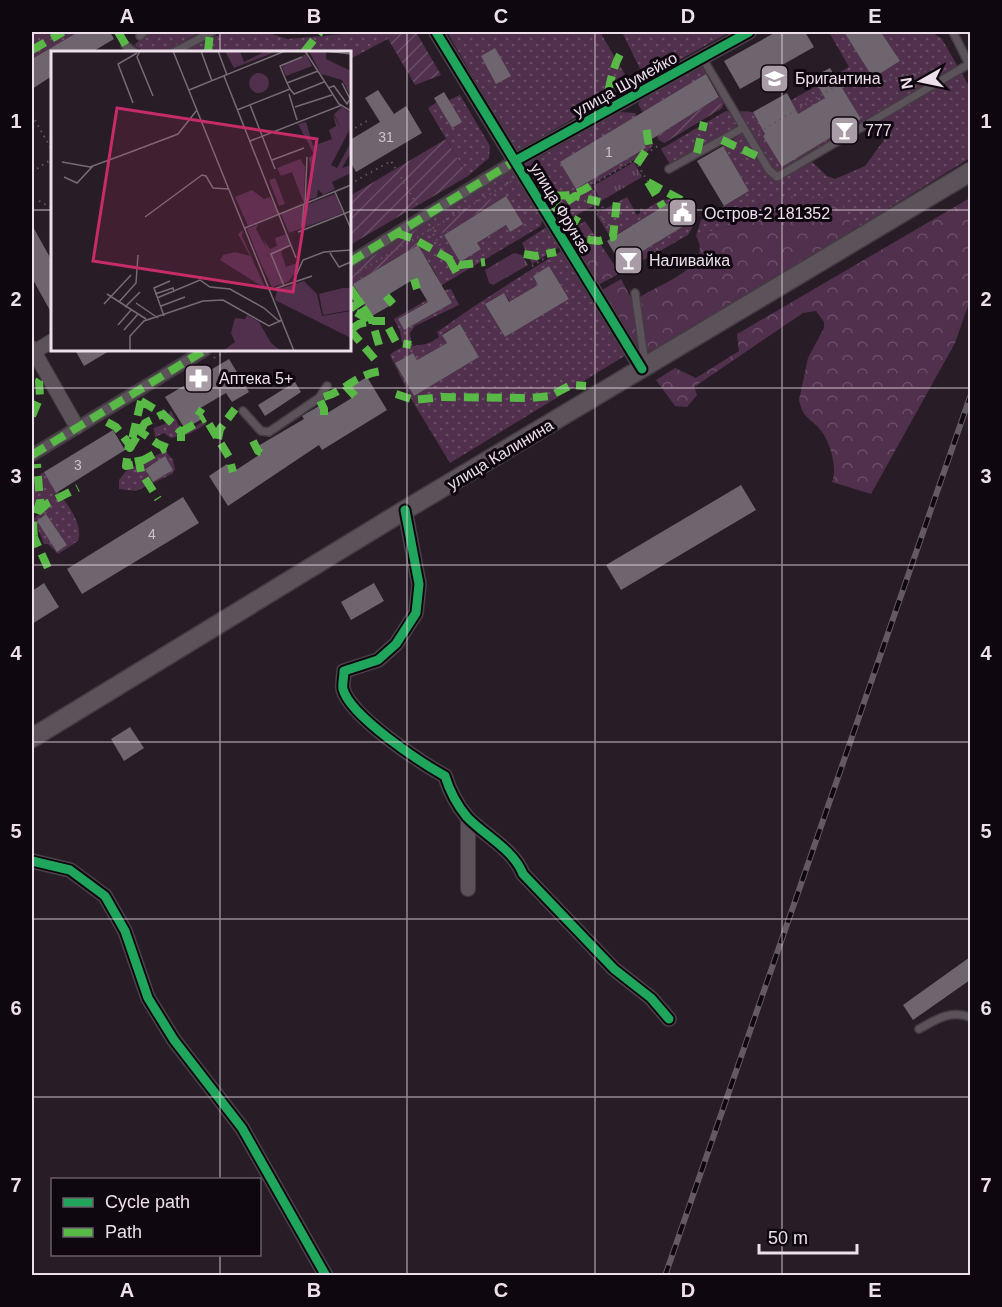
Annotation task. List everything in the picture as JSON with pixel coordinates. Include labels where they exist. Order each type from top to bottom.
[{"type":"main road","name":"улица Калинина","points":[[32,738],[405,510],[970,172]]},
{"type":"street","name":"улица Фрунзе","points":[[436,32],[644,368]]},
{"type":"street","name":"улица Шумейко","points":[[351,261],[517,163],[749,32]]},
{"type":"street","points":[[51,342],[32,351],[77,427]]},
{"type":"street","points":[[32,455],[203,351]]},
{"type":"street","points":[[405,510],[419,584],[416,613],[396,644],[378,660],[344,671],[343,688],[348,701],[406,754],[445,776],[452,798],[468,818],[501,846],[519,864],[523,874],[599,954],[651,998],[669,1019]]},
{"type":"street","points":[[468,818],[468,889]]},
{"type":"street","points":[[32,861],[70,870],[105,896],[125,931],[148,998],[174,1040],[242,1128],[326,1275]]},
{"type":"lane","points":[[176,51],[212,32]]},
{"type":"lane","points":[[703,59],[769,170],[777,177],[970,65],[953,32]]},
{"type":"lane","points":[[126,45],[133,51]]},
{"type":"lane","points":[[669,169],[743,128]]},
{"type":"lane","points":[[635,293],[644,368]]},
{"type":"lane","points":[[243,411],[261,431],[269,432],[319,398],[327,386]]},
{"type":"lane","points":[[919,1029],[942,1016],[960,1013],[970,1017]]},
{"type":"path","points":[[749,138],[838,85],[870,85],[907,75],[970,65]]},
{"type":"path","points":[[32,115],[51,148]]},
{"type":"path","points":[[351,130],[367,121]]},
{"type":"path","points":[[603,208],[590,186],[658,146]]},
{"type":"path","points":[[32,172],[51,160]]},
{"type":"path","points":[[635,160],[648,182]]},
{"type":"path","points":[[351,183],[391,161],[448,258]]},
{"type":"path","points":[[351,276],[431,230],[517,163]]},
{"type":"path","points":[[39,201],[51,207]]},
{"type":"path","points":[[683,213],[688,210]]},
{"type":"path","points":[[598,211],[614,237]]},
{"type":"path","points":[[532,267],[567,246]]},
{"type":"path","points":[[651,246],[657,256]]},
{"type":"path","points":[[628,260],[633,269]]},
{"type":"path","points":[[358,272],[362,279]]},
{"type":"path","points":[[411,345],[416,343]]},
{"type":"green space","points":[[36,32],[78,32],[32,59],[32,34]]},
{"type":"green space","points":[[150,32],[200,32],[169,50],[143,51],[134,45]]},
{"type":"green space","points":[[225,32],[266,32],[287,39],[366,32],[401,32],[351,58],[351,51],[184,51]]},
{"type":"green space","points":[[401,32],[416,32],[441,75],[415,85],[387,37]]},
{"type":"green space","points":[[447,32],[600,32],[631,85],[516,152]]},
{"type":"green space","points":[[622,32],[730,32],[645,79]]},
{"type":"green space","points":[[829,32],[844,32],[873,78],[900,61],[881,32],[932,32],[942,39],[970,88],[970,158],[854,230],[840,202],[824,197],[766,200],[728,226],[696,236],[701,220],[749,191],[723,146],[748,130],[737,111],[753,112],[757,120],[849,67]],"holes":[[[842,88],[861,119],[782,167],[763,135]],[[882,116],[884,140],[865,166],[835,179],[827,176],[809,159]]]},
{"type":"green space","points":[[699,64],[706,68],[725,99],[722,108],[664,143],[659,140],[638,104],[646,94]],"holes":[[[706,74],[720,97],[659,134]]]},
{"type":"green space","points":[[460,95],[490,146],[489,158],[468,176],[428,108],[437,102],[452,128],[449,100]]},
{"type":"green space","points":[[720,97],[722,108],[664,143],[659,135]]},
{"type":"green space","points":[[726,111],[731,112],[739,126],[671,166],[661,149]]},
{"type":"green space","points":[[619,112],[635,113],[653,145],[646,153],[591,185],[600,202],[559,225],[524,163],[543,155]],"holes":[[[630,121],[646,148],[576,189]]]},
{"type":"green space","points":[[446,139],[468,176],[351,244],[351,195]]},
{"type":"green space","points":[[634,162],[642,177],[601,201],[593,186]]},
{"type":"green space","points":[[511,168],[543,217],[541,226],[425,295],[419,287],[437,276],[414,239],[430,229],[424,219]],"holes":[[[506,196],[510,232],[506,225],[477,243],[460,262],[444,235]]]},
{"type":"green space","points":[[488,195],[493,203],[443,234],[438,226]]},
{"type":"green space","points":[[796,196],[824,197],[841,202],[854,230],[643,356],[602,290],[621,279],[633,302],[690,267],[697,258],[700,248],[696,236],[728,226],[766,200]]},
{"type":"green space","points":[[627,197],[637,215],[640,213],[640,208],[645,210],[661,200],[675,199],[611,238],[596,214]]},
{"type":"green space","points":[[970,198],[970,300],[955,343],[871,494],[832,482],[834,469],[829,446],[822,432],[802,410],[799,400],[808,358],[824,328],[824,322],[816,311],[803,313],[694,387],[697,395],[687,407],[675,406],[656,380],[675,368],[696,378],[739,351],[737,334]]},
{"type":"green space","points":[[424,219],[431,229],[415,239],[418,245],[353,284],[372,316],[369,316],[351,285],[351,263]]},
{"type":"green space","points":[[585,221],[617,269],[617,275],[598,285],[566,233]]},
{"type":"green space","points":[[689,223],[693,226],[688,235],[626,270],[621,264]]},
{"type":"green space","points":[[545,228],[549,228],[561,246],[532,264],[522,243]]},
{"type":"green space","points":[[563,250],[626,355],[450,463],[413,402],[390,355],[396,350],[426,344],[439,337],[437,332]],"holes":[[[549,266],[569,299],[505,337],[485,304],[504,293],[510,302],[538,285],[533,276]],[[460,324],[479,357],[414,396],[395,363],[413,353],[417,360],[447,343],[442,334]]]},
{"type":"green space","points":[[514,253],[522,255],[528,265],[493,285],[489,283],[485,270]]},
{"type":"green space","points":[[451,289],[459,305],[415,326],[410,333],[411,342],[402,343],[400,331],[394,319],[444,290]],"holes":[[[445,292],[452,303],[404,330],[398,319]]]},
{"type":"green space","points":[[171,411],[181,429],[186,432],[204,421],[206,424],[189,434],[171,438],[164,433],[155,437],[154,428],[165,424],[165,418]]},
{"type":"green space","points":[[165,451],[173,460],[175,469],[172,474],[136,491],[119,489],[119,480],[126,471]],"holes":[[[165,457],[173,470],[153,482],[145,468]]]},
{"type":"green space","points":[[44,472],[68,505],[77,524],[78,541],[58,554],[48,544],[44,544],[34,519],[41,511],[37,511],[32,502],[32,480]],"holes":[[[46,514],[67,545],[58,551],[37,521]]]},
{"type":"building","points":[[78,32],[110,32],[114,39],[94,51],[51,51],[51,77],[32,89],[32,59]]},
{"type":"building","points":[[776,32],[805,32],[814,47],[740,89],[724,61]]},
{"type":"building","points":[[844,32],[881,32],[900,61],[873,78]]},
{"type":"building","points":[[495,48],[511,76],[496,84],[481,56]]},
{"type":"building","points":[[830,68],[861,119],[782,167],[763,136],[765,134],[753,112],[787,93],[798,114],[825,98],[813,77]]},
{"type":"building","points":[[706,74],[719,97],[644,144],[646,148],[576,189],[560,162]]},
{"type":"building","points":[[378,90],[394,114],[406,106],[422,133],[356,172],[351,163],[351,139],[380,122],[365,98]]},
{"type":"building","points":[[444,92],[462,122],[452,128],[434,98]]},
{"type":"building","points":[[723,146],[749,191],[724,206],[697,161]]},
{"type":"building","points":[[506,196],[523,224],[510,232],[506,225],[477,243],[481,249],[460,262],[444,235]]},
{"type":"building","points":[[675,199],[689,223],[621,264],[607,241]]},
{"type":"building","points":[[32,225],[51,259],[51,312],[32,278]]},
{"type":"building","points":[[418,245],[452,303],[404,330],[398,319],[428,302],[414,279],[386,296],[391,305],[372,316],[353,284]]},
{"type":"building","points":[[549,266],[569,299],[505,337],[485,304],[504,293],[509,302],[538,285],[533,276]]},
{"type":"building","points":[[460,324],[479,357],[414,396],[395,363],[413,353],[417,360],[447,343],[442,335]]},
{"type":"building","points":[[76,351],[109,351],[84,366]]},
{"type":"building","points":[[229,359],[249,392],[232,402],[226,393],[197,410],[202,419],[185,429],[165,397]]},
{"type":"building","points":[[367,377],[387,410],[322,450],[319,445],[228,506],[209,476],[227,464],[233,472],[262,453],[258,446],[304,419],[302,416],[319,406],[324,415],[355,396],[350,387]]},
{"type":"building","points":[[295,382],[301,392],[265,416],[258,405]]},
{"type":"building","points":[[113,430],[125,450],[56,493],[44,472]]},
{"type":"building","points":[[165,456],[173,470],[153,482],[145,469]]},
{"type":"building","points":[[741,485],[756,510],[621,590],[606,565]]},
{"type":"building","points":[[183,497],[199,523],[82,594],[67,569]]},
{"type":"building","points":[[46,514],[67,545],[57,552],[37,521]]},
{"type":"building","points":[[44,583],[59,607],[32,624],[32,591]]},
{"type":"building","points":[[374,583],[384,601],[351,620],[341,602]]},
{"type":"building","points":[[130,727],[144,748],[124,761],[111,739]]},
{"type":"building","points":[[970,957],[970,980],[913,1020],[903,1005]]},
{"type":"railway","points":[[665,1276],[970,397]]},
{"type":"marked path","points":[[32,50],[63,32]]},
{"type":"marked path","points":[[118,32],[129,51]]},
{"type":"marked path","points":[[208,51],[210,32]]},
{"type":"marked path","points":[[305,51],[320,32]]},
{"type":"marked path","points":[[603,113],[613,72],[623,49]]},
{"type":"marked path","points":[[697,153],[704,122]]},
{"type":"marked path","points":[[637,164],[649,146],[646,126]]},
{"type":"marked path","points":[[722,140],[761,158]]},
{"type":"marked path","points":[[351,261],[515,161]]},
{"type":"marked path","points":[[648,182],[683,201]]},
{"type":"marked path","points":[[648,182],[663,207]]},
{"type":"marked path","points":[[533,188],[562,196],[576,193],[590,186]]},
{"type":"marked path","points":[[548,215],[575,196],[600,202]]},
{"type":"marked path","points":[[566,246],[580,239],[599,241],[613,237],[617,200]]},
{"type":"marked path","points":[[556,204],[564,213],[579,222]]},
{"type":"marked path","points":[[397,233],[414,239],[460,265],[485,262]]},
{"type":"marked path","points":[[524,254],[536,256],[556,252]]},
{"type":"marked path","points":[[449,259],[459,277]]},
{"type":"marked path","points":[[414,279],[417,289]]},
{"type":"marked path","points":[[351,290],[372,321],[359,324],[351,329]]},
{"type":"marked path","points":[[386,296],[393,304]]},
{"type":"marked path","points":[[351,308],[363,300]]},
{"type":"marked path","points":[[351,310],[368,319]]},
{"type":"marked path","points":[[379,345],[372,321],[385,321],[396,342],[411,345]]},
{"type":"marked path","points":[[351,331],[378,363]]},
{"type":"marked path","points":[[32,455],[203,351]]},
{"type":"marked path","points":[[324,415],[319,398],[335,393],[363,376],[382,371]]},
{"type":"marked path","points":[[32,416],[40,397],[39,381],[42,377]]},
{"type":"marked path","points":[[345,385],[355,396]]},
{"type":"marked path","points":[[396,394],[414,400],[442,397],[530,398],[550,396],[571,385],[586,386]]},
{"type":"marked path","points":[[141,401],[130,448],[145,423],[163,414]]},
{"type":"marked path","points":[[141,401],[163,414],[181,432],[181,441]]},
{"type":"marked path","points":[[218,439],[220,429],[235,409]]},
{"type":"marked path","points":[[197,410],[203,414]]},
{"type":"marked path","points":[[181,432],[205,418]]},
{"type":"marked path","points":[[107,422],[116,427],[129,444],[126,466],[136,464],[165,448]]},
{"type":"marked path","points":[[209,424],[229,457],[233,472]]},
{"type":"marked path","points":[[135,428],[168,448]]},
{"type":"marked path","points":[[253,441],[258,451],[262,453]]},
{"type":"marked path","points":[[138,457],[141,472],[158,499]]},
{"type":"marked path","points":[[34,536],[33,524],[40,501],[37,464]]},
{"type":"marked path","points":[[38,512],[48,503],[78,488]]},
{"type":"marked path","points":[[32,533],[48,568]]},
{"type":"cycle path","points":[[436,32],[642,369]]},
{"type":"cycle path","points":[[515,161],[749,32]]},
{"type":"cycle path","points":[[405,510],[419,584],[416,613],[396,644],[378,660],[344,671],[343,689],[348,700],[358,712],[387,737],[445,776],[454,798],[467,817],[506,850],[523,874],[614,969],[651,998],[669,1019]]},
{"type":"cycle path","points":[[32,861],[70,870],[105,896],[125,931],[148,998],[174,1040],[242,1128],[326,1276]]},
{"type":"place","name":"Бригантина","points":[[774,78]]},
{"type":"place","name":"777","points":[[844,130]]},
{"type":"place","name":"Остров-2 181352","points":[[683,213]]},
{"type":"place","name":"Наливайка","points":[[628,260]]},
{"type":"place","name":"Аптека 5+","points":[[198,378]]}]
